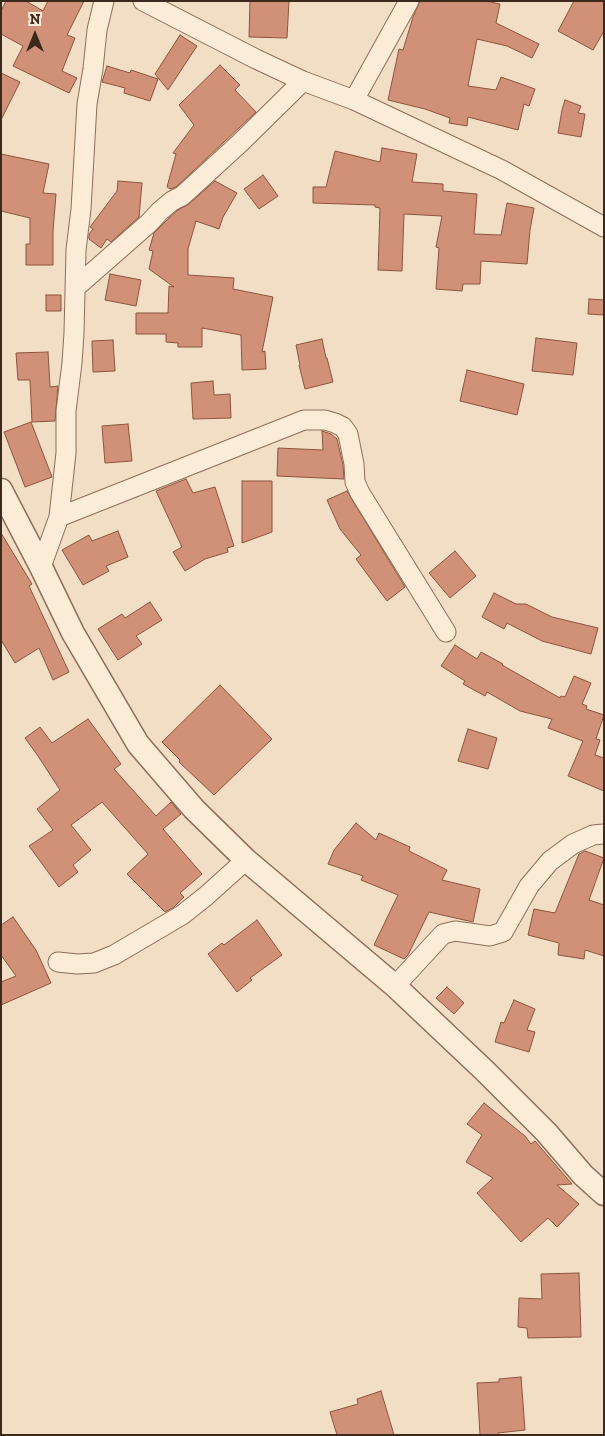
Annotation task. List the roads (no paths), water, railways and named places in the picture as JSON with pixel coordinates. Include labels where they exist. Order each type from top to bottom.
[{"type":"street","points":[[41,568],[59,517],[66,453],[66,411],[72,363],[76,250],[81,210],[87,104],[97,30],[104,1]]},
{"type":"street","points":[[143,1],[303,81],[354,100],[502,170],[604,227]]},
{"type":"street","points":[[354,100],[409,1]]},
{"type":"street","points":[[76,287],[149,223],[160,211],[189,190],[303,81]]},
{"type":"street","points":[[59,517],[304,420],[325,420],[343,427],[348,434],[356,482],[360,493],[446,632]]},
{"type":"street","points":[[1,490],[73,632],[138,744],[194,809],[246,860],[395,986],[485,1071],[546,1132],[583,1175],[604,1194]]},
{"type":"street","points":[[395,986],[443,934],[455,931],[490,936],[503,932],[528,886],[550,861],[573,844],[594,835],[604,834]]},
{"type":"street","points":[[58,962],[94,963],[114,955],[182,916],[246,860]]}]
